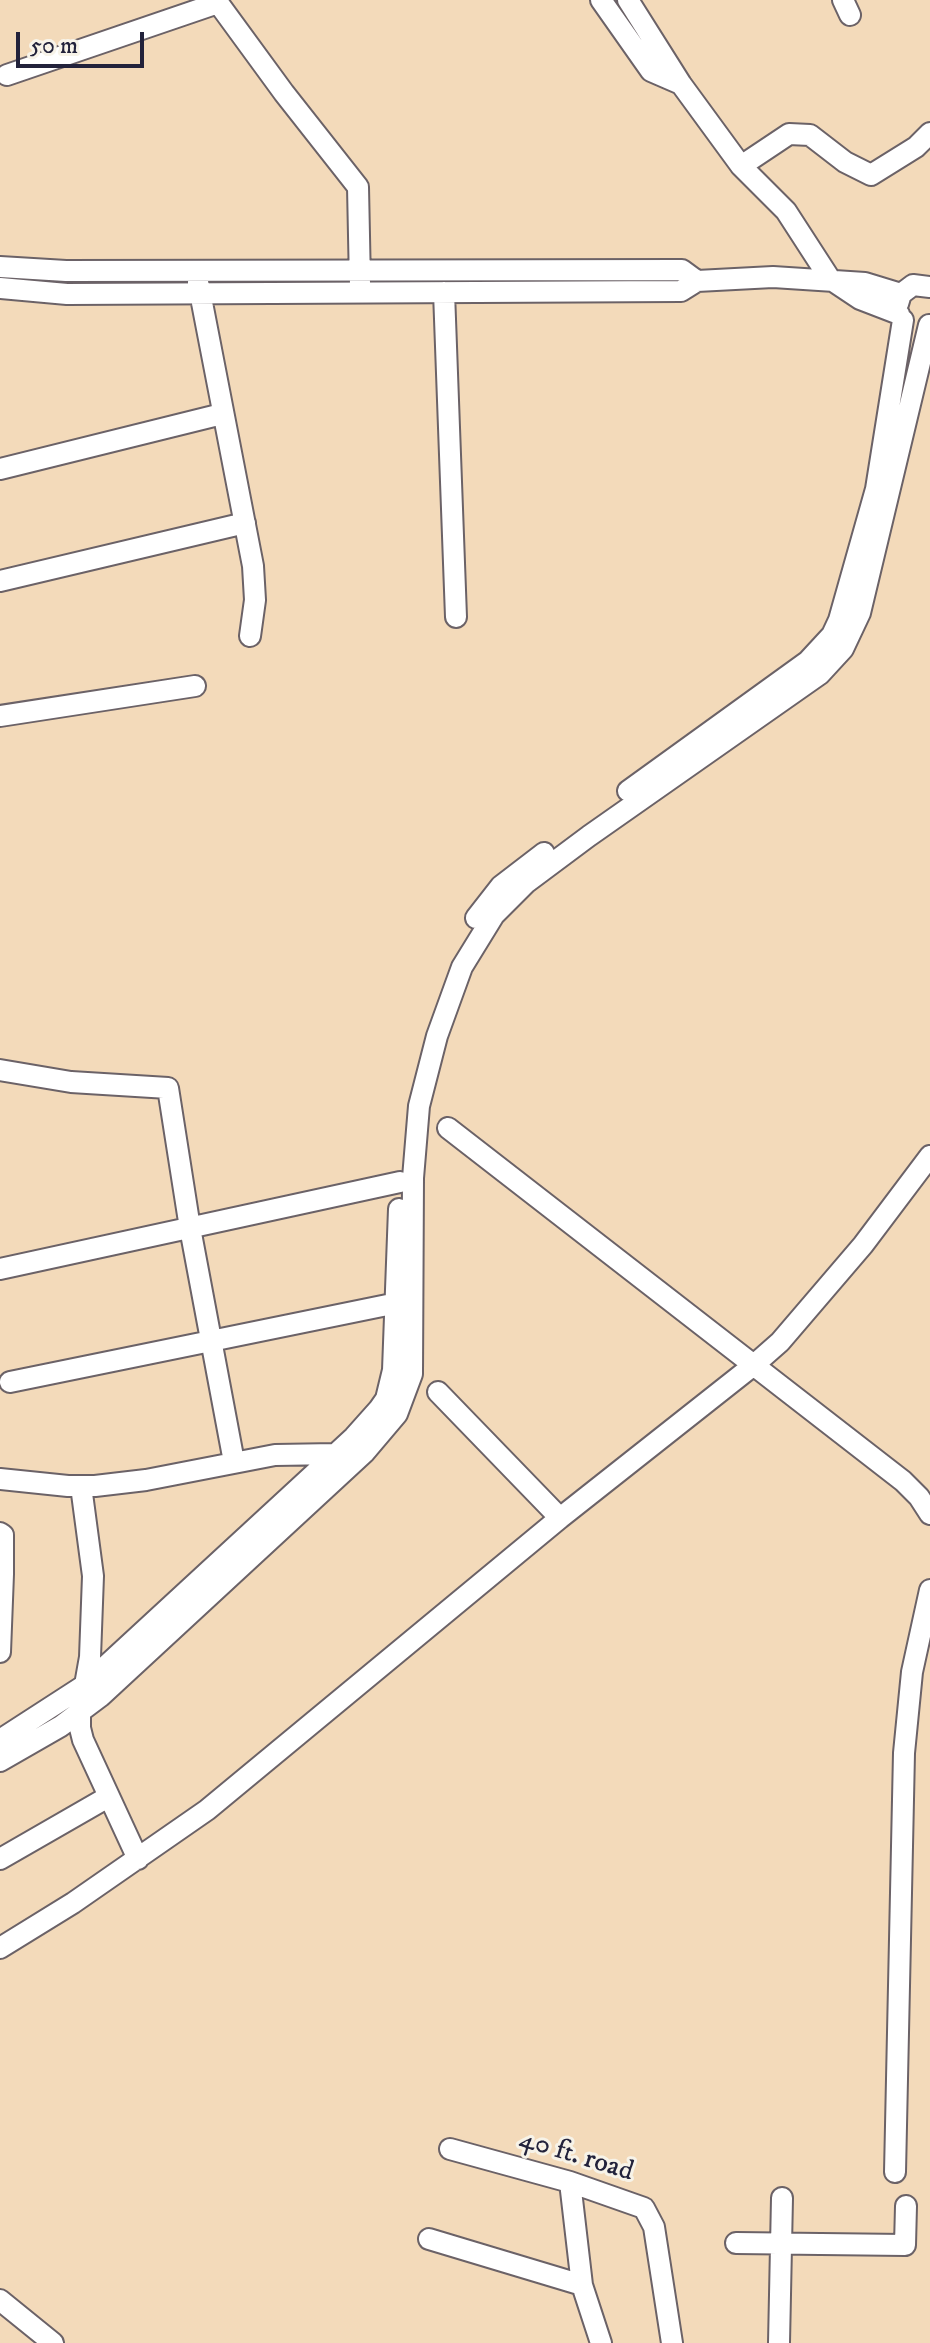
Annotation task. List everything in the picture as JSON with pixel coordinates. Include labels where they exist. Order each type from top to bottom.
[{"type":"street","points":[[601,0],[651,71],[681,84]]},
{"type":"street","points":[[0,1761],[80,1713],[118,1681],[364,1453],[386,1430],[404,1400],[414,1354],[413,1178],[416,1128],[432,1034],[488,922],[512,896],[589,836],[820,674],[843,649],[860,613],[929,325],[915,327],[901,310],[860,299],[830,279],[786,211],[741,166],[681,84],[628,0]]},
{"type":"street","points":[[7,75],[217,1],[358,187],[360,292]]},
{"type":"street","points":[[741,166],[789,134],[810,135],[845,162],[871,175],[916,147],[930,133]]},
{"type":"street","points":[[0,267],[66,271],[682,270],[697,281]]},
{"type":"street","points":[[196,270],[245,523],[255,600],[250,636]]},
{"type":"street","points":[[0,288],[67,294],[681,291],[697,281],[773,277],[830,279]]},
{"type":"street","points":[[0,1740],[85,1685],[336,1454],[370,1421],[386,1399],[393,1370],[400,1182],[407,1107],[464,937],[479,912],[501,886],[808,661],[832,635],[876,489],[901,310],[913,285],[930,287]]},
{"type":"street","points":[[444,292],[456,617]]},
{"type":"street","points":[[0,469],[222,414]]},
{"type":"street","points":[[0,581],[245,523]]},
{"type":"street","points":[[0,716],[195,686]]},
{"type":"street","points":[[0,1070],[71,1082],[168,1088],[190,1228],[234,1462]]},
{"type":"street","points":[[448,1128],[903,1481],[930,1514]]},
{"type":"street","points":[[0,1948],[138,1859],[218,1801],[560,1518],[755,1364],[780,1342],[863,1245],[930,1156]]},
{"type":"street","points":[[0,1269],[400,1182]]},
{"type":"street","points":[[10,1382],[397,1303]]},
{"type":"street","points":[[438,1392],[560,1518]]},
{"type":"street","points":[[0,1479],[81,1486],[146,1480],[275,1455],[336,1454]]},
{"type":"street","points":[[81,1486],[93,1576],[90,1657],[80,1713],[83,1740],[138,1859]]},
{"type":"street","points":[[0,1533],[3,1535],[0,1652]]},
{"type":"street","points":[[895,2172],[904,1753],[912,1672],[930,1590]]},
{"type":"street","points":[[0,1859],[108,1797]]},
{"type":"street","name":"40 ft. road","points":[[450,2149],[570,2182],[644,2208],[654,2227],[672,2343]]},
{"type":"street","points":[[570,2182],[582,2285],[601,2343]]},
{"type":"street","points":[[779,2343],[782,2198]]},
{"type":"street","points":[[736,2243],[905,2245],[906,2206]]},
{"type":"street","points":[[429,2239],[582,2285]]},
{"type":"street","points":[[0,2300],[53,2343]]}]
